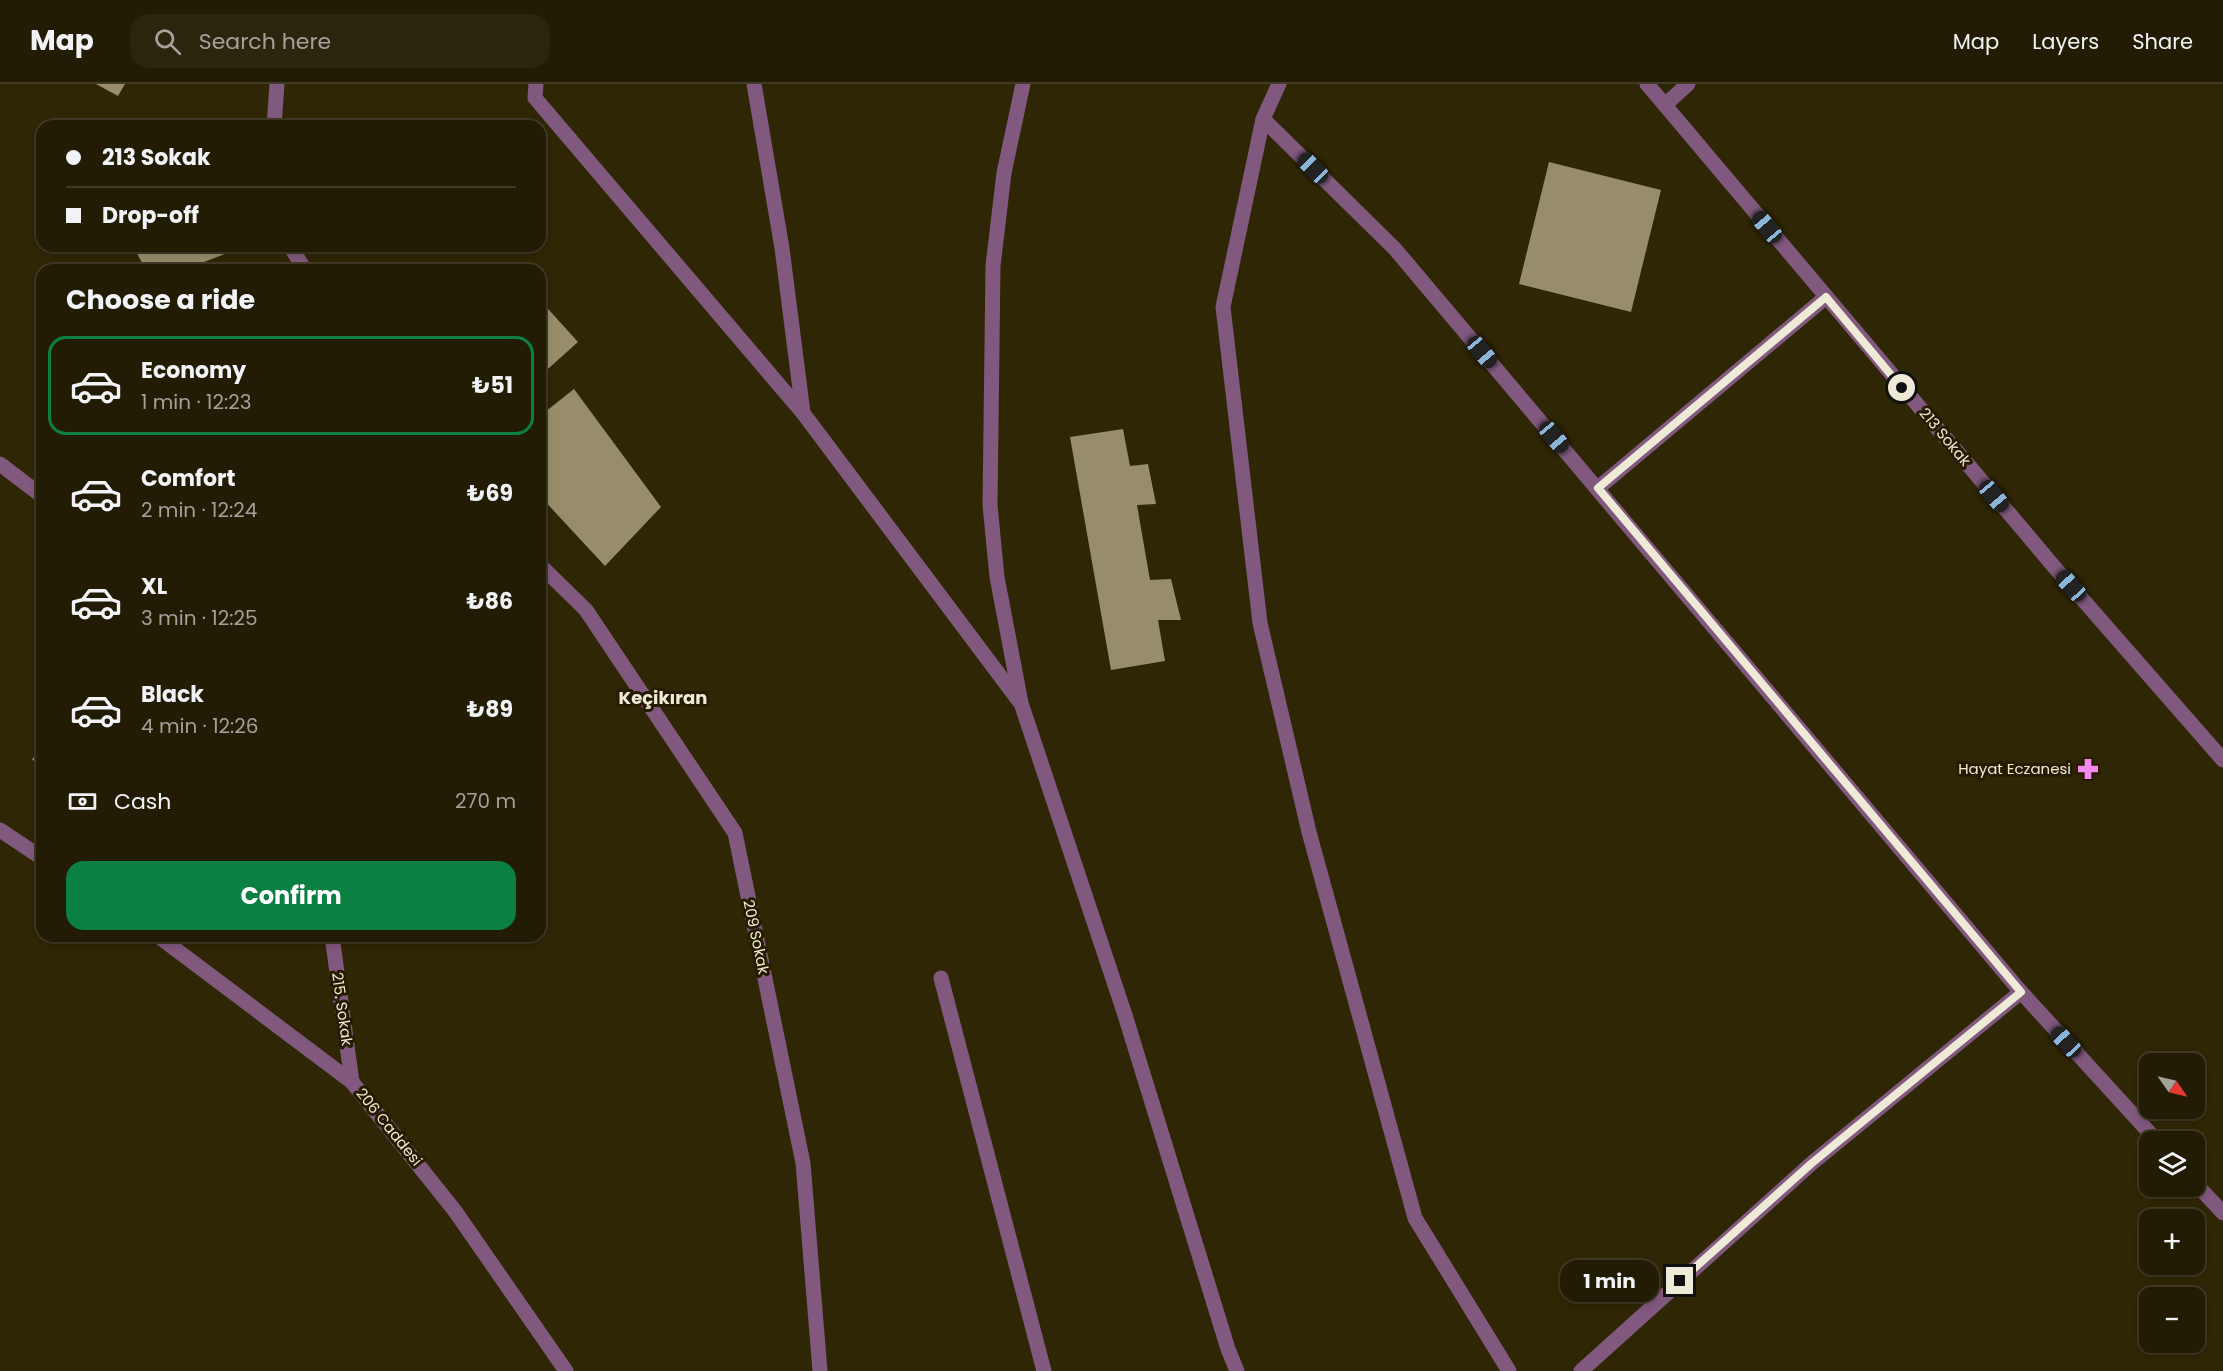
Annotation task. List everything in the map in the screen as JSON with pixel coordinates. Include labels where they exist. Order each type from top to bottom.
[{"type":"street","points":[[274,120],[277,84]]},
{"type":"street","points":[[536,84],[535,99],[803,413],[1021,703]]},
{"type":"street","points":[[754,84],[782,248],[803,413]]},
{"type":"street","points":[[1023,84],[1004,173],[993,266],[990,505],[997,577],[1021,703],[1125,1015],[1228,1349],[1237,1371]]},
{"type":"street","points":[[1279,84],[1263,119],[1223,307],[1260,623],[1309,832],[1415,1218],[1509,1371]]},
{"type":"street","name":"213 Sokak","points":[[1647,84],[2056,569],[2223,760]]},
{"type":"street","points":[[1665,105],[1688,84]]},
{"type":"street","points":[[1263,119],[1395,249],[2021,992],[2148,1131]]},
{"type":"street","points":[[1598,488],[1826,297]]},
{"type":"street","points":[[0,464],[36,491]]},
{"type":"street","name":"209 Sokak","points":[[546,571],[586,610],[735,833],[803,1163],[820,1371]]},
{"type":"street","points":[[0,830],[36,854]]},
{"type":"street","name":"206 Caddesi","points":[[166,942],[352,1082],[455,1211],[566,1371]]},
{"type":"street","name":"215. Sokak","points":[[333,942],[352,1082]]},
{"type":"street","points":[[941,978],[1044,1371]]},
{"type":"street","points":[[1581,1371],[1812,1163],[2021,992]]},
{"type":"street","points":[[2205,1194],[2223,1213]]},
{"type":"building","points":[[96,84],[125,84],[118,96]]},
{"type":"building","points":[[1549,162],[1661,190],[1631,312],[1519,284]]},
{"type":"building","points":[[136,252],[230,252],[199,264],[143,264]]},
{"type":"building","points":[[546,307],[578,342],[546,371]]},
{"type":"building","points":[[574,389],[661,507],[605,566],[546,502],[546,411]]},
{"type":"building","points":[[1123,429],[1130,466],[1148,464],[1156,504],[1137,505],[1150,580],[1171,579],[1181,620],[1158,620],[1165,661],[1111,670],[1070,437]]},
{"type":"place","name":"Hayat Eczanesi","points":[[2088,769]]},
{"type":"district","name":"Keçikıran","points":[[663,698]]},
{"type":"route","points":[[1680,1281],[1812,1163],[2021,992],[1598,488],[1826,297],[1902,388]]}]
